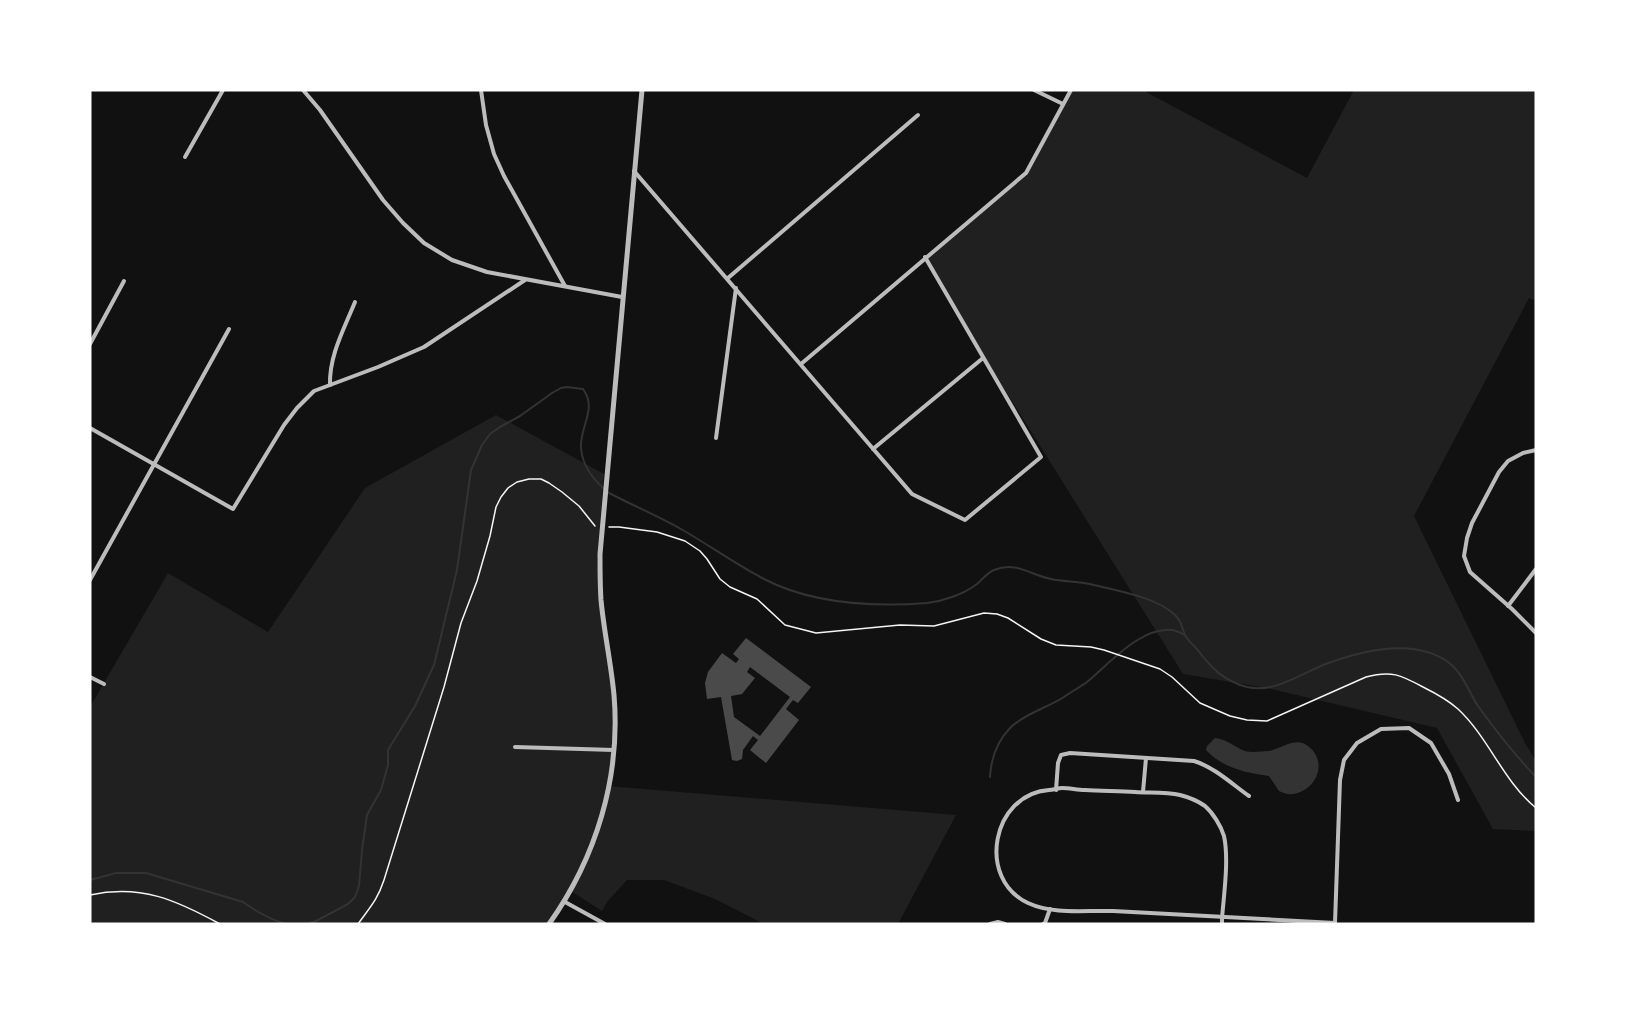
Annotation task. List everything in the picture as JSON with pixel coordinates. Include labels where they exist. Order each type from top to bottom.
[{"type":"street","points":[[185,157],[223,90]]},
{"type":"street","points":[[303,90],[320,110],[383,200],[402,223],[424,243],[452,260],[486,272],[622,297]]},
{"type":"street","points":[[481,90],[486,125],[494,154],[565,286]]},
{"type":"street","points":[[549,924],[565,902],[598,830],[607,796],[614,750],[614,696],[601,601],[600,554],[642,90]]},
{"type":"street","points":[[1034,90],[1063,104]]},
{"type":"street","points":[[801,364],[1026,173],[1071,90]]},
{"type":"street","points":[[728,278],[918,115]]},
{"type":"street","points":[[634,171],[912,494],[965,520],[1041,457],[925,257]]},
{"type":"street","points":[[90,428],[233,509],[284,425],[314,391],[424,347],[525,280]]},
{"type":"street","points":[[90,344],[124,281]]},
{"type":"street","points":[[716,438],[736,288]]},
{"type":"street","points":[[330,385],[330,374],[338,343],[355,302]]},
{"type":"street","points":[[90,580],[229,329]]},
{"type":"street","points":[[873,449],[983,358]]},
{"type":"street","points":[[1536,450],[1523,453],[1508,461],[1498,472],[1472,523],[1464,555],[1470,572],[1536,633]]},
{"type":"street","points":[[1508,606],[1536,569]]},
{"type":"street","points":[[90,677],[104,684]]},
{"type":"street","points":[[1222,924],[1222,918],[1226,847],[1216,820],[1205,806],[1180,795],[1062,788],[1041,791],[1028,796],[1017,803],[1006,816],[997,842],[996,860],[1000,876],[1015,896],[1029,903],[1050,909],[1222,918],[1335,923],[1340,780],[1344,760],[1357,743],[1381,729],[1409,728],[1431,743],[1449,774],[1458,800]]},
{"type":"street","points":[[515,747],[614,750]]},
{"type":"street","points":[[1056,790],[1058,763],[1061,755],[1070,753],[1201,763],[1249,796]]},
{"type":"street","points":[[1143,792],[1146,758]]},
{"type":"street","points":[[565,902],[605,924]]},
{"type":"street","points":[[1043,924],[1050,909]]},
{"type":"street","points":[[990,924],[998,922],[1005,924]]},
{"type":"path","points":[[358,924],[378,897],[384,880],[461,623],[477,581],[496,507],[501,497],[517,482],[541,479],[579,506],[598,527]]},
{"type":"path","points":[[608,527],[657,532],[685,541],[699,550],[720,579],[730,588],[757,599],[785,625],[816,633],[900,625],[934,626],[984,613],[997,614],[1056,645],[1091,647],[1160,669],[1200,703],[1230,716],[1257,722],[1282,716],[1366,677],[1395,673],[1434,693],[1458,709],[1477,731],[1521,794],[1536,808]]},
{"type":"path","points":[[90,895],[117,891],[140,892],[183,904],[220,924]]},
{"type":"shaded area","points":[[1069,90],[1144,90],[1307,178],[1354,90],[1536,90],[1536,301],[1529,298],[1414,516],[1525,743],[1536,761],[1536,831],[1493,829],[1437,728],[1267,688],[1183,674],[923,259],[1025,171]]},
{"type":"shaded area","points":[[496,415],[604,474],[597,561],[613,677],[613,756],[608,786],[956,815],[898,924],[764,924],[715,899],[664,880],[627,880],[602,911],[571,891],[546,924],[90,924],[90,707],[168,573],[268,632],[365,488]]},
{"type":"shaded area","points":[[1215,738],[1251,752],[1268,751],[1293,743],[1303,743],[1318,760],[1317,775],[1313,782],[1301,792],[1284,793],[1279,791],[1269,776],[1235,769],[1213,756],[1206,750]]},
{"type":"building","points":[[746,638],[811,687],[798,703],[793,700],[786,709],[799,720],[766,763],[750,750],[758,740],[753,736],[743,750],[742,759],[732,760],[721,697],[707,699],[705,683],[708,672],[722,653],[736,663],[739,659],[733,654]],"holes":[[[750,667],[790,697],[760,736],[734,717],[731,696],[742,694],[755,678],[747,672]]]},
{"type":"waterway","points":[[306,924],[348,904],[355,897],[359,886],[367,815],[381,790],[388,765],[388,750],[415,706],[434,665],[457,570],[471,470],[482,445],[490,434],[500,427],[552,393],[567,387],[583,389],[587,396],[589,404],[581,441],[582,456],[587,468],[604,489],[681,529],[753,573],[783,587],[802,594],[844,602],[927,603],[947,599],[966,591],[994,570],[1017,568],[1051,579],[1125,592],[1157,603],[1177,617],[1186,637],[1219,673],[1231,681],[1257,688],[1277,685],[1323,665],[1370,651],[1403,648],[1419,650],[1434,654],[1453,666],[1492,725],[1536,777]]},
{"type":"waterway","points":[[990,777],[999,744],[1006,732],[1017,722],[1084,684],[1126,648],[1149,634],[1161,630],[1173,630],[1185,635]]},
{"type":"waterway","points":[[90,880],[116,873],[146,873],[243,902],[264,915],[287,924]]}]
